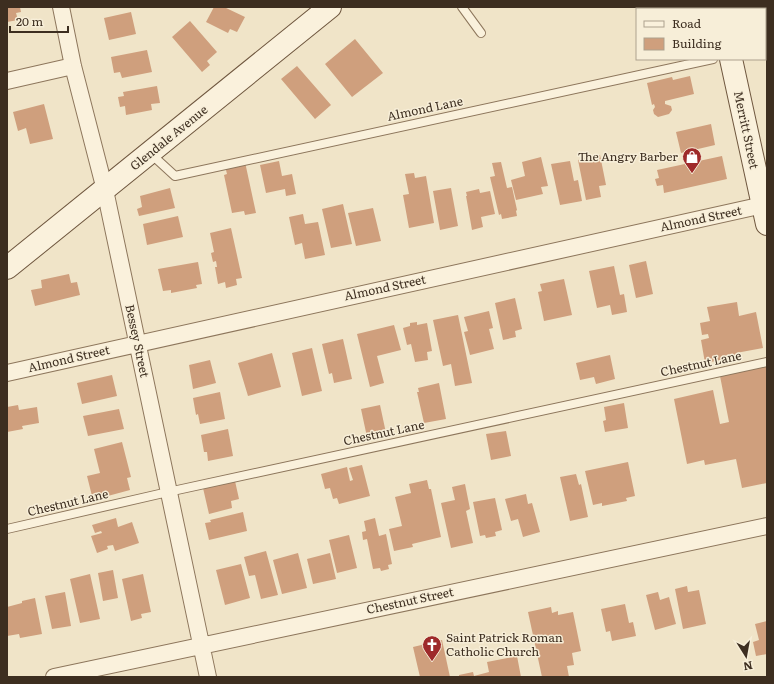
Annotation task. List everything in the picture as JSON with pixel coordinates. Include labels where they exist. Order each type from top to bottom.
[{"type":"main road","name":"Glendale Avenue","points":[[7,268],[330,7]]},
{"type":"main road","name":"Merritt Street","points":[[731,60],[765,214]]},
{"type":"street","name":"Bessey Street","points":[[61,7],[73,66],[105,190],[208,677]]},
{"type":"street","points":[[7,81],[73,66]]},
{"type":"street","name":"Almond Street","points":[[7,373],[138,343],[765,214]]},
{"type":"street","name":"Chestnut Street","points":[[54,677],[767,526]]},
{"type":"lane","points":[[462,7],[481,33]]},
{"type":"lane","name":"Almond Lane","points":[[150,153],[175,176],[708,60]]},
{"type":"lane","name":"Chestnut Lane","points":[[7,529],[168,492],[767,362]]},
{"type":"building","points":[[7,7],[20,7],[21,12],[16,13],[18,20],[7,22]]},
{"type":"building","points":[[214,7],[224,7],[245,17],[237,32],[230,29],[228,33],[206,22]]},
{"type":"building","points":[[131,12],[136,34],[109,40],[104,18]]},
{"type":"building","points":[[190,21],[217,52],[207,61],[210,65],[202,72],[172,37]]},
{"type":"building","points":[[355,39],[383,73],[352,97],[325,64]]},
{"type":"building","points":[[147,50],[152,72],[122,78],[120,72],[114,73],[111,57]]},
{"type":"building","points":[[297,66],[331,105],[315,119],[281,79]]},
{"type":"building","points":[[690,76],[694,94],[665,101],[665,104],[671,106],[672,110],[669,114],[658,117],[654,114],[653,110],[655,107],[654,104],[652,105],[647,83],[672,77],[673,80]]},
{"type":"building","points":[[157,86],[160,103],[151,104],[152,110],[126,115],[125,106],[120,107],[118,97],[124,96],[123,92]]},
{"type":"building","points":[[44,104],[53,139],[30,144],[26,128],[18,131],[13,112]]},
{"type":"building","points":[[711,124],[715,145],[681,153],[676,132]]},
{"type":"building","points":[[600,155],[606,185],[599,186],[601,197],[586,200],[578,160]]},
{"type":"building","name":"The Angry Barber","points":[[722,156],[727,179],[664,193],[663,185],[657,186],[655,179],[659,178],[657,170]]},
{"type":"building","points":[[541,157],[548,186],[541,187],[543,194],[516,200],[511,180],[525,176],[522,162]]},
{"type":"building","points":[[279,161],[282,176],[292,174],[296,194],[286,196],[285,189],[266,193],[260,165]]},
{"type":"building","points":[[570,161],[574,181],[578,180],[582,201],[560,205],[551,164]]},
{"type":"building","points":[[245,162],[256,213],[245,215],[244,211],[232,213],[224,175],[227,174],[225,166]]},
{"type":"building","points":[[501,162],[507,188],[512,187],[517,210],[517,216],[502,219],[501,214],[499,215],[490,177],[495,176],[492,163]]},
{"type":"building","points":[[414,173],[415,178],[426,176],[434,223],[409,228],[403,195],[409,194],[405,174]]},
{"type":"building","points":[[170,188],[175,208],[139,216],[137,209],[142,207],[140,196]]},
{"type":"building","points":[[451,188],[458,226],[440,230],[433,191]]},
{"type":"building","points":[[479,189],[480,193],[490,191],[495,214],[481,217],[483,227],[472,230],[466,192]]},
{"type":"building","points":[[343,204],[352,244],[331,248],[322,209]]},
{"type":"building","points":[[373,208],[381,241],[356,246],[348,213]]},
{"type":"building","points":[[303,214],[305,224],[318,222],[325,255],[305,259],[302,243],[295,245],[289,217]]},
{"type":"building","points":[[178,216],[183,237],[147,245],[143,224]]},
{"type":"building","points":[[231,228],[242,278],[236,279],[237,285],[226,288],[225,282],[218,284],[215,267],[217,267],[216,261],[213,262],[211,253],[214,252],[210,233]]},
{"type":"building","points":[[646,261],[653,294],[636,298],[629,265]]},
{"type":"building","points":[[198,262],[202,284],[196,285],[197,288],[171,293],[171,290],[163,291],[158,269]]},
{"type":"building","points":[[614,266],[620,295],[624,294],[627,312],[612,315],[610,305],[597,308],[589,271]]},
{"type":"building","points":[[69,274],[71,283],[77,282],[80,295],[35,306],[31,290],[42,288],[41,280]]},
{"type":"building","points":[[564,279],[572,315],[544,321],[538,292],[542,291],[540,284]]},
{"type":"building","points":[[515,298],[522,329],[515,331],[516,337],[503,340],[495,303]]},
{"type":"building","points":[[737,302],[739,316],[756,312],[763,348],[736,353],[737,357],[705,363],[701,340],[709,338],[708,334],[702,335],[700,323],[710,321],[707,307]]},
{"type":"building","points":[[489,311],[493,328],[489,329],[494,349],[470,355],[464,332],[468,331],[464,317]]},
{"type":"building","points":[[458,315],[472,383],[455,386],[451,364],[443,366],[433,320]]},
{"type":"building","points":[[417,322],[417,325],[427,323],[432,351],[427,352],[428,360],[415,362],[411,344],[407,345],[403,328],[410,326],[410,323]]},
{"type":"building","points":[[394,325],[401,350],[377,356],[384,383],[370,387],[357,334]]},
{"type":"building","points":[[343,339],[352,379],[334,383],[332,373],[329,374],[322,344]]},
{"type":"building","points":[[312,348],[322,391],[302,396],[292,353]]},
{"type":"building","points":[[272,353],[281,387],[248,396],[238,363]]},
{"type":"building","points":[[610,355],[615,379],[596,384],[594,377],[580,380],[576,363]]},
{"type":"building","points":[[210,360],[216,383],[193,389],[189,365]]},
{"type":"building","points":[[767,366],[767,483],[742,488],[736,459],[705,465],[704,460],[687,464],[674,399],[713,390],[720,424],[729,422],[720,376]]},
{"type":"building","points":[[112,375],[117,396],[82,404],[77,383]]},
{"type":"building","points":[[439,383],[446,419],[424,423],[417,392],[419,392],[418,388]]},
{"type":"building","points":[[220,392],[225,419],[200,424],[198,414],[196,415],[193,398]]},
{"type":"building","points":[[624,403],[628,428],[605,432],[603,421],[606,420],[604,407]]},
{"type":"building","points":[[18,405],[19,410],[37,407],[39,423],[22,426],[23,429],[7,432],[7,407]]},
{"type":"building","points":[[380,405],[386,433],[367,437],[361,409]]},
{"type":"building","points":[[119,409],[124,429],[88,436],[83,416]]},
{"type":"building","points":[[228,429],[233,456],[208,461],[207,452],[204,452],[201,435]]},
{"type":"building","points":[[506,431],[511,456],[491,460],[486,434]]},
{"type":"building","points":[[122,442],[131,477],[127,478],[130,490],[93,500],[87,476],[100,473],[94,449]]},
{"type":"building","points":[[628,462],[635,496],[626,498],[627,501],[602,506],[602,503],[593,505],[585,471]]},
{"type":"building","points":[[362,465],[370,496],[339,504],[337,498],[333,499],[330,488],[325,489],[321,474],[347,467],[350,481],[353,480],[349,468]]},
{"type":"building","points":[[576,474],[579,485],[581,484],[588,517],[570,521],[560,477]]},
{"type":"building","points":[[427,480],[429,489],[431,489],[441,537],[412,544],[413,547],[394,551],[389,529],[402,526],[395,497],[411,493],[409,484]]},
{"type":"building","points":[[235,481],[239,499],[231,501],[232,508],[209,514],[203,488]]},
{"type":"building","points":[[465,484],[470,509],[466,511],[473,543],[451,548],[441,503],[455,500],[452,487]]},
{"type":"building","points":[[526,494],[528,504],[532,503],[540,532],[523,537],[518,519],[511,521],[505,499]]},
{"type":"building","points":[[495,498],[502,530],[495,532],[496,536],[486,538],[485,535],[480,536],[473,502]]},
{"type":"building","points":[[243,512],[247,531],[209,540],[205,523],[211,522],[210,520]]},
{"type":"building","points":[[116,518],[118,527],[132,522],[139,543],[115,551],[113,545],[107,546],[108,549],[97,553],[91,536],[102,533],[101,531],[95,533],[92,525]]},
{"type":"building","points":[[375,518],[379,536],[386,534],[392,564],[388,565],[389,569],[381,571],[380,568],[373,569],[367,539],[363,540],[362,532],[366,531],[364,521]]},
{"type":"building","points":[[349,535],[357,568],[337,573],[329,540]]},
{"type":"building","points":[[266,551],[278,595],[261,599],[255,575],[249,576],[244,557]]},
{"type":"building","points":[[298,553],[307,588],[282,594],[273,560]]},
{"type":"building","points":[[330,553],[336,579],[313,584],[307,559]]},
{"type":"building","points":[[241,564],[250,598],[225,605],[216,570]]},
{"type":"building","points":[[113,570],[118,598],[103,601],[98,573]]},
{"type":"building","points":[[90,574],[100,619],[80,623],[70,579]]},
{"type":"building","points":[[143,574],[151,612],[141,614],[142,618],[131,621],[122,579]]},
{"type":"building","points":[[687,586],[688,592],[699,590],[706,624],[683,629],[675,589]]},
{"type":"building","points":[[65,592],[71,626],[52,629],[45,596]]},
{"type":"building","points":[[658,592],[660,600],[669,597],[676,624],[655,630],[646,595]]},
{"type":"building","points":[[35,598],[42,634],[20,638],[19,634],[7,636],[7,607]]},
{"type":"building","points":[[625,604],[629,623],[633,622],[636,636],[612,641],[610,631],[606,632],[601,609]]},
{"type":"building","points":[[551,607],[552,613],[558,611],[558,615],[573,612],[581,651],[572,653],[574,665],[567,666],[569,677],[542,677],[528,612]]},
{"type":"building","points":[[767,621],[767,654],[756,656],[753,642],[759,640],[755,624]]},
{"type":"building","name":"Saint Patrick Roman Catholic Church","points":[[442,640],[450,677],[420,677],[413,647]]},
{"type":"building","name":"Saint Patrick Roman Catholic Church","points":[[517,656],[521,677],[459,677],[459,675],[473,672],[474,676],[489,672],[487,662]]},
{"type":"place","name":"The Angry Barber","points":[[692,174]]},
{"type":"place","name":"Saint Patrick Roman Catholic Church","points":[[432,662]]}]
